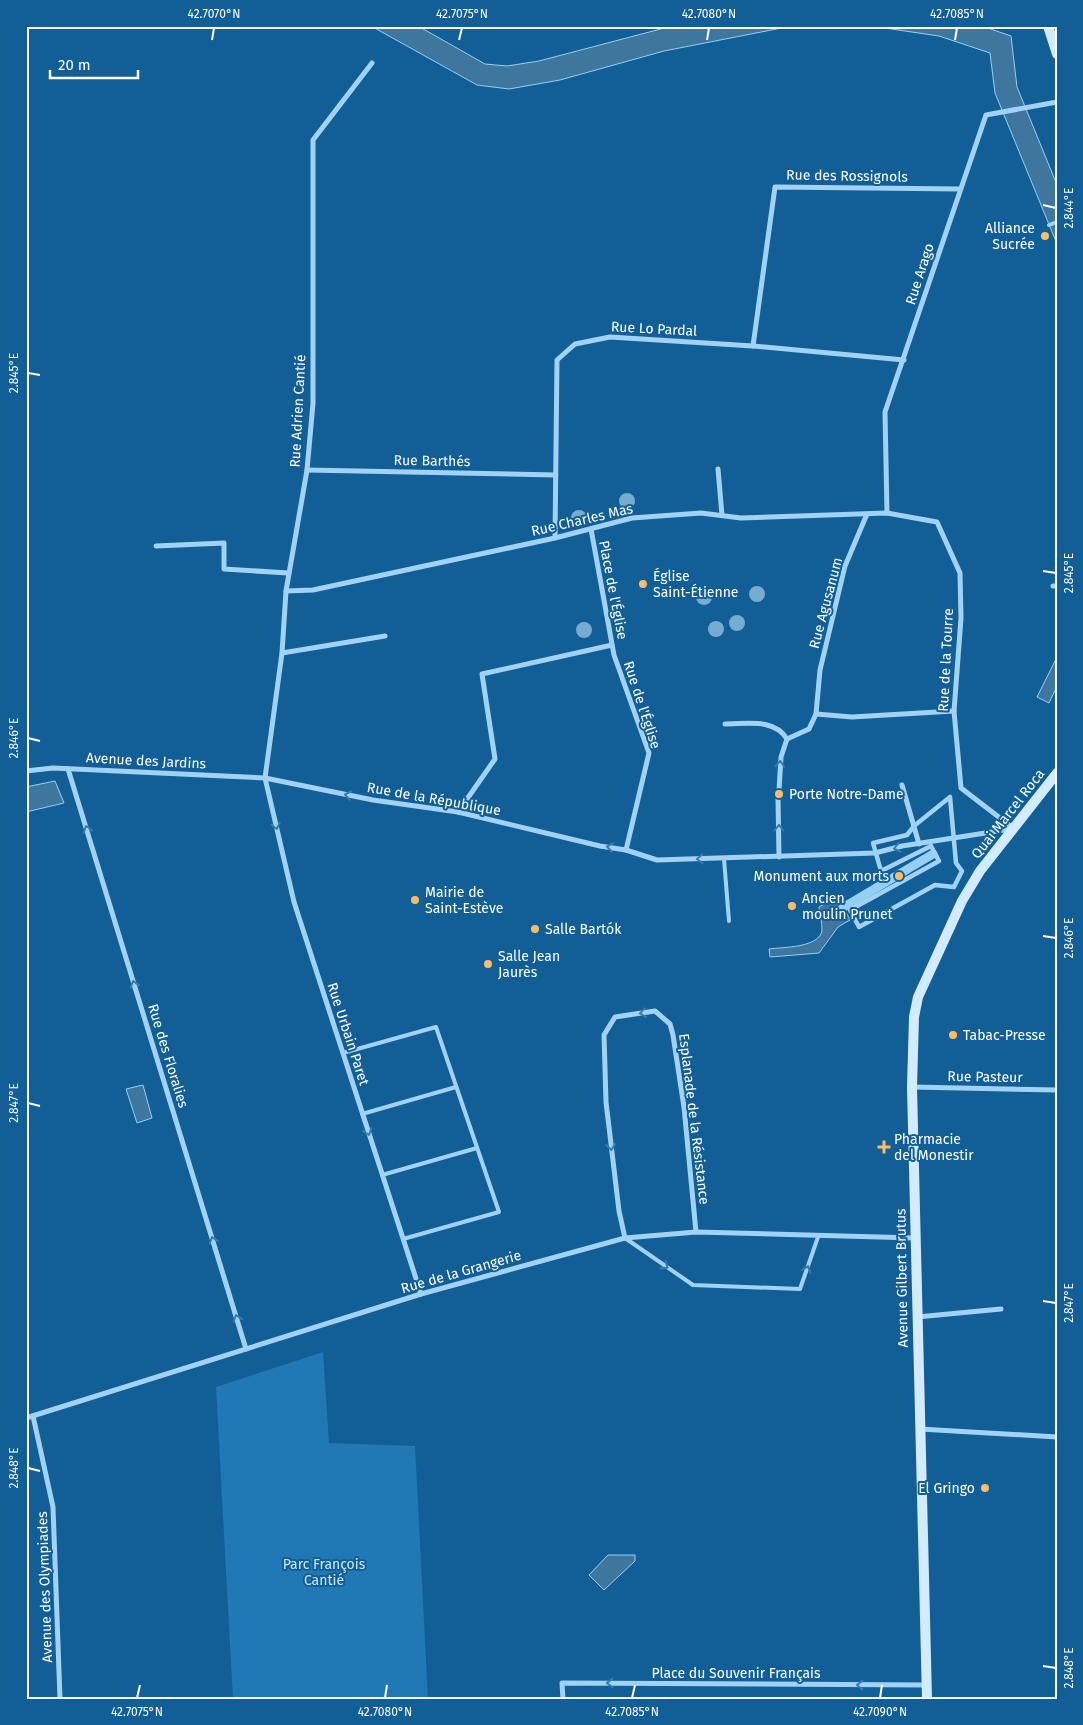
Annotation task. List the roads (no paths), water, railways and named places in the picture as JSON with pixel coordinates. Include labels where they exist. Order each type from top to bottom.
[{"type":"main road","points":[[1048,26],[1057,54]]},
{"type":"main road","name":"Quai Marcel Roca","points":[[980,871],[1057,773]]},
{"type":"main road","name":"Avenue Gilbert Brutus","points":[[926,1699],[912,1087],[914,1017],[918,997],[962,901],[980,871]]},
{"type":"street","points":[[497,26],[504,26]]},
{"type":"street","name":"Rue Adrien Cantié","points":[[265,778],[282,653],[288,573],[307,470],[313,403],[313,140],[372,63]]},
{"type":"street","name":"Rue Arago","points":[[887,514],[885,412],[986,115],[1057,102]]},
{"type":"street","name":"Rue des Rossignols","points":[[753,346],[775,187],[960,189]]},
{"type":"street","name":"Rue Lo Pardal","points":[[555,538],[557,360],[575,344],[610,337],[753,346],[904,360]]},
{"type":"street","points":[[718,468],[722,516]]},
{"type":"street","name":"Rue Barthés","points":[[307,470],[556,475]]},
{"type":"street","name":"Rue Charles Mas","points":[[286,591],[313,590],[555,538],[632,518],[701,513],[741,518],[887,514]]},
{"type":"street","name":"Rue Agusanum","points":[[816,714],[820,670],[845,566],[867,514]]},
{"type":"street","name":"Rue de la Tourre","points":[[887,514],[936,522],[960,573],[961,618],[954,710],[961,788],[1014,828]]},
{"type":"street","name":"Place de l'Église","points":[[591,529],[614,655]]},
{"type":"street","points":[[156,546],[224,543],[224,569],[288,573]]},
{"type":"street","points":[[282,653],[385,636]]},
{"type":"street","points":[[458,812],[496,759],[482,674],[612,645]]},
{"type":"street","name":"Rue de l'Église","points":[[614,655],[649,753],[626,850]]},
{"type":"street","points":[[779,790],[780,757],[787,739],[809,729],[816,714],[852,717],[954,710]]},
{"type":"street","points":[[725,724],[765,724],[781,730],[787,739]]},
{"type":"street","name":"Avenue des Jardins","points":[[26,771],[53,768],[265,778]]},
{"type":"street","name":"Rue des Floralies","points":[[68,769],[246,1349]]},
{"type":"street","name":"Rue de la République","points":[[265,778],[372,800],[458,812],[600,846],[626,850],[656,860],[724,858]]},
{"type":"street","name":"Rue Urbain Paret","points":[[265,778],[294,902],[421,1294]]},
{"type":"street","points":[[902,786],[919,844]]},
{"type":"street","points":[[950,797],[956,863],[962,871],[954,887],[935,885],[859,927],[850,910],[940,861],[932,846],[881,870],[873,843],[906,835],[914,826],[950,797]]},
{"type":"street","points":[[778,798],[779,857]]},
{"type":"street","points":[[724,858],[875,853],[954,837],[1014,828]]},
{"type":"street","name":"Esplanade de la Résistance","points":[[625,1238],[619,1211],[606,1102],[604,1035],[615,1017],[655,1011],[670,1024],[673,1035],[684,1107],[696,1232]]},
{"type":"street","name":"Rue Pasteur","points":[[912,1087],[1057,1090]]},
{"type":"street","name":"Rue de la Grangerie","points":[[26,1418],[421,1294],[625,1238],[696,1232],[915,1238]]},
{"type":"street","points":[[917,1318],[1001,1309]]},
{"type":"street","name":"Avenue des Olympiades","points":[[32,1416],[54,1507],[60,1699]]},
{"type":"street","points":[[920,1429],[1057,1437]]},
{"type":"street","name":"Place du Souvenir Français","points":[[563,1699],[562,1683],[926,1685]]},
{"type":"lane","points":[[1049,225],[1057,222]]},
{"type":"lane","points":[[724,858],[729,921]]},
{"type":"lane","points":[[343,1053],[436,1027],[498,1212],[403,1239]]},
{"type":"lane","points":[[362,1114],[456,1087]]},
{"type":"lane","points":[[382,1175],[477,1148]]},
{"type":"lane","points":[[625,1238],[693,1285],[800,1289],[818,1236]]},
{"type":"waterway","points":[[837,915],[844,907],[933,854]]},
{"type":"place","name":"Alliance Sucrée","points":[[1045,236]]},
{"type":"place","name":"Église Saint-Étienne","points":[[643,584]]},
{"type":"place","name":"Porte Notre-Dame","points":[[779,794]]},
{"type":"place","name":"Monument aux morts","points":[[899,876]]},
{"type":"place","name":"Mairie de Saint-Estève","points":[[415,900]]},
{"type":"place","name":"Ancien moulin Prunet","points":[[792,906]]},
{"type":"place","name":"Salle Bartók","points":[[535,929]]},
{"type":"place","name":"Salle Jean Jaurès","points":[[488,964]]},
{"type":"place","name":"Tabac-Presse","points":[[953,1035]]},
{"type":"place","name":"Pharmacie del Monestir","points":[[884,1147]]},
{"type":"place","name":"El Gringo","points":[[985,1488]]},
{"type":"park label","name":"Parc François Cantié","points":[[324,1572]]}]
